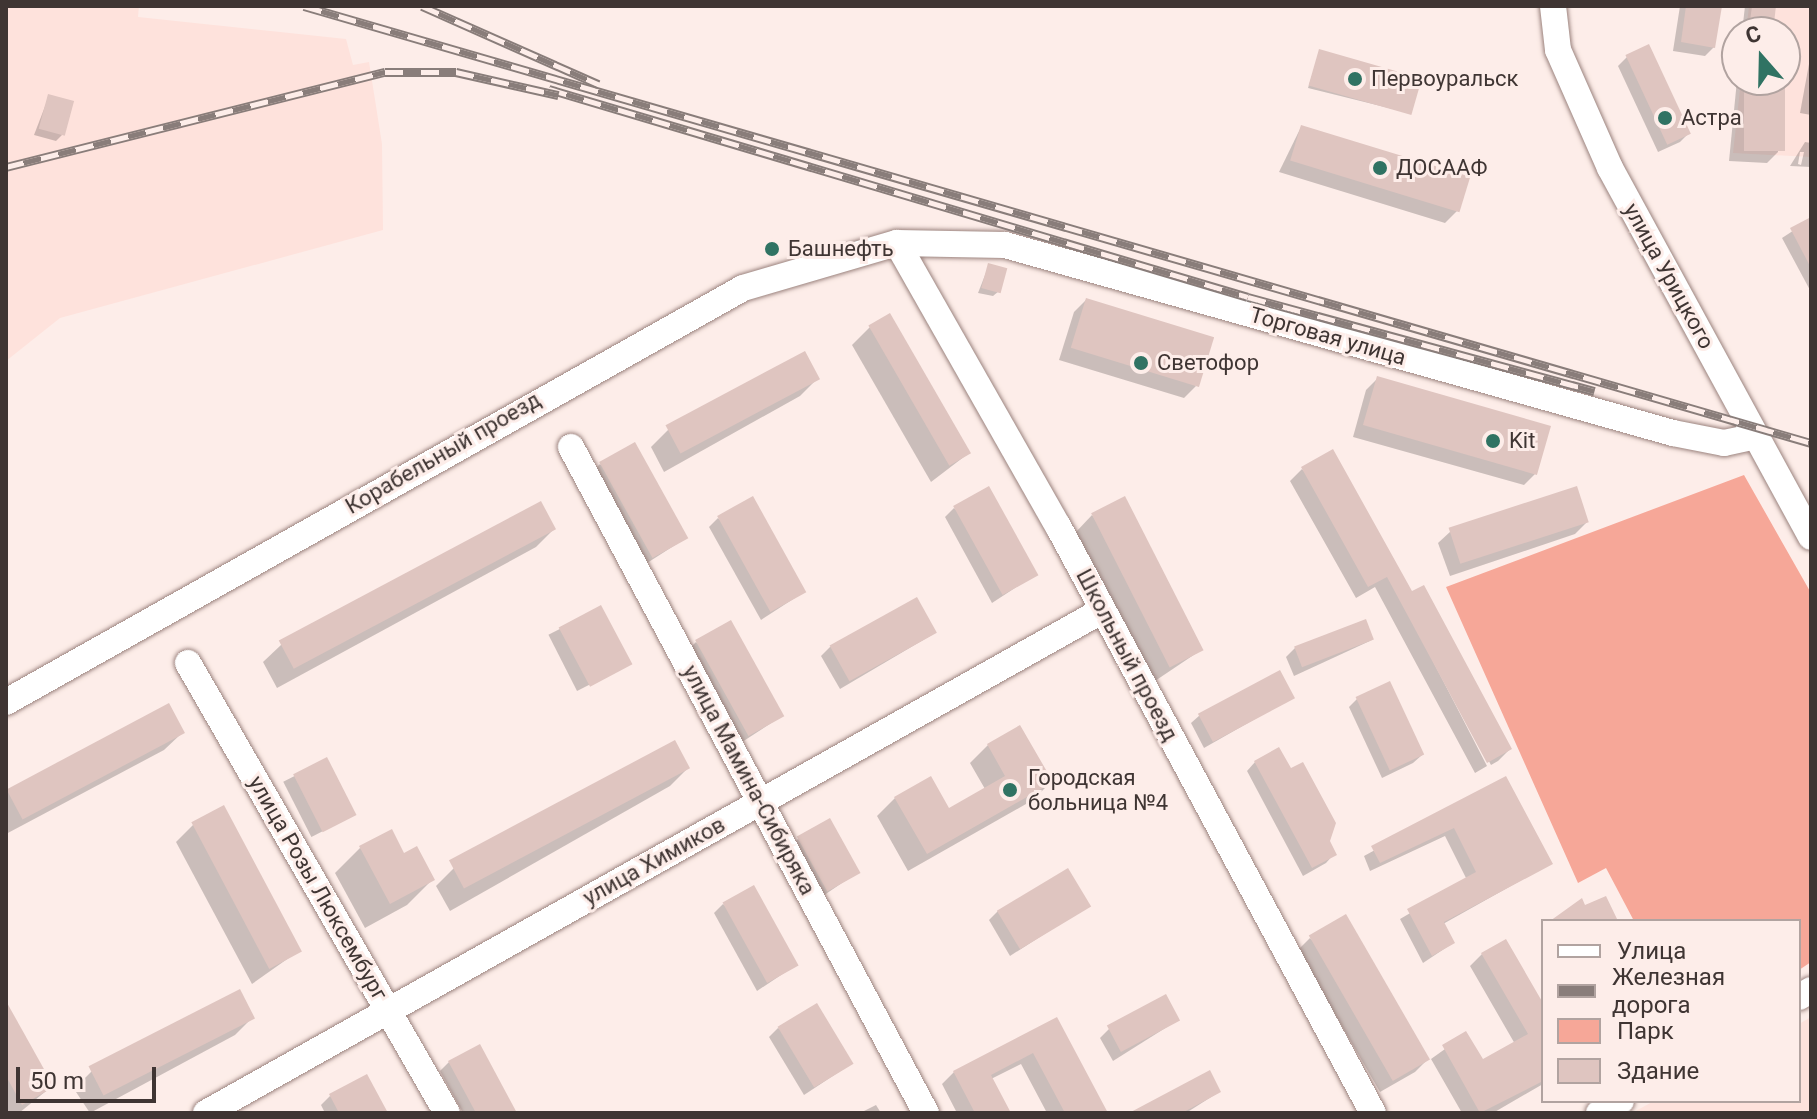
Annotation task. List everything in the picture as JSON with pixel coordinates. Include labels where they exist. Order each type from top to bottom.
[{"type":"street","name":"улица Урицкого","points":[[1553,6],[1558,50],[1610,168],[1811,537]]},
{"type":"street","name":"Торговая улица","points":[[897,243],[1005,245],[1673,433],[1724,443],[1756,436]]},
{"type":"street","name":"Школьный проезд","points":[[897,243],[1103,610],[1373,1113]]},
{"type":"street","name":"Корабельный проезд","points":[[6,702],[720,299],[815,261],[897,243]]},
{"type":"street","name":"улица Мамина-Сибиряка","points":[[571,447],[926,1113]]},
{"type":"street","name":"улица Химиков","points":[[206,1113],[1103,610]]},
{"type":"street","name":"улица Розы Люксембург","points":[[188,663],[447,1113]]},
{"type":"street","points":[[1599,1113],[1617,1103]]},
{"type":"shaded area","points":[[6,6],[139,6],[138,17],[346,39],[353,65],[369,62],[382,144],[383,230],[60,318],[6,361]]},
{"type":"shaded area","points":[[1749,6],[1811,6],[1811,157],[1733,153],[1739,96],[1801,96],[1801,16],[1748,16]]},
{"type":"shaded area","points":[[1811,1017],[1811,1113],[1632,1113],[1650,1103],[1801,1103],[1801,1023]]},
{"type":"green space","points":[[1744,475],[1811,593],[1811,962],[1801,969],[1801,919],[1633,919],[1606,868],[1578,883],[1446,587]]},
{"type":"building","points":[[1686,6],[1722,6],[1715,48],[1681,42]]},
{"type":"building","points":[[1752,6],[1776,6],[1775,16],[1751,16]]},
{"type":"building","points":[[1649,44],[1691,134],[1667,145],[1625,55]]},
{"type":"building","name":"Первоуральск","points":[[1319,49],[1422,78],[1411,115],[1309,86]]},
{"type":"building","points":[[48,94],[74,101],[65,136],[39,129]]},
{"type":"building","points":[[1744,96],[1785,96],[1785,151],[1744,151]]},
{"type":"building","name":"ДОСААФ","points":[[1301,125],[1470,177],[1459,212],[1290,160]]},
{"type":"building","points":[[1811,217],[1811,268],[1790,228]]},
{"type":"building","points":[[988,263],[1007,268],[1001,293],[981,288]]},
{"type":"building","points":[[1086,298],[1214,337],[1199,387],[1071,348]]},
{"type":"building","points":[[890,313],[971,453],[949,466],[868,326]]},
{"type":"building","points":[[805,351],[820,379],[681,453],[665,425]]},
{"type":"building","points":[[1377,376],[1551,426],[1537,475],[1363,425]]},
{"type":"building","points":[[635,442],[688,538],[652,558],[599,462]]},
{"type":"building","points":[[1333,449],[1412,591],[1424,585],[1512,749],[1487,763],[1387,577],[1368,587],[1301,467]]},
{"type":"building","points":[[989,486],[1038,575],[1003,595],[953,506]]},
{"type":"building","points":[[1577,486],[1589,522],[1460,564],[1449,528]]},
{"type":"building","points":[[753,496],[806,592],[770,612],[717,516]]},
{"type":"building","points":[[1125,496],[1204,650],[1170,667],[1091,513]]},
{"type":"building","points":[[541,501],[556,529],[294,669],[279,640]]},
{"type":"building","points":[[917,597],[937,633],[849,681],[830,645]]},
{"type":"building","points":[[601,605],[632,664],[590,687],[559,628]]},
{"type":"building","points":[[1366,619],[1374,640],[1302,667],[1294,647]]},
{"type":"building","points":[[731,620],[784,716],[748,736],[695,640]]},
{"type":"building","points":[[1280,670],[1295,698],[1213,742],[1198,714]]},
{"type":"building","points":[[1390,681],[1424,754],[1390,770],[1356,697]]},
{"type":"building","points":[[169,703],[185,733],[22,819],[7,789]]},
{"type":"building","name":"Городская больница №4","points":[[1020,725],[1053,782],[927,854],[894,797],[931,776],[949,808],[1005,776],[987,744]]},
{"type":"building","points":[[675,740],[690,768],[464,888],[449,860]]},
{"type":"building","points":[[1279,747],[1291,768],[1303,762],[1336,823],[1330,841],[1337,855],[1312,868],[1254,761]]},
{"type":"building","points":[[327,757],[357,815],[323,832],[293,774]]},
{"type":"building","points":[[1506,776],[1553,864],[1444,922],[1455,943],[1432,956],[1407,909],[1476,872],[1454,828],[1380,863],[1371,846]]},
{"type":"building","points":[[224,805],[302,952],[269,969],[191,822]]},
{"type":"building","points":[[830,818],[861,873],[827,892],[797,836]]},
{"type":"building","points":[[392,829],[404,853],[417,846],[435,880],[390,904],[359,846]]},
{"type":"building","points":[[1068,868],[1091,907],[1020,949],[997,911]]},
{"type":"building","points":[[754,885],[799,965],[767,983],[723,902]]},
{"type":"building","points":[[1606,896],[1617,919],[1553,919],[1582,898],[1585,905]]},
{"type":"building","points":[[1346,914],[1430,1059],[1393,1081],[1309,936]]},
{"type":"building","points":[[1506,939],[1541,1000],[1541,1082],[1480,1113],[1442,1045],[1466,1031],[1483,1059],[1528,1034],[1481,953]]},
{"type":"building","points":[[240,989],[255,1018],[104,1096],[89,1066]]},
{"type":"building","points":[[1166,994],[1180,1020],[1121,1052],[1107,1025]]},
{"type":"building","points":[[6,1001],[54,1087],[22,1105],[6,1076]]},
{"type":"building","points":[[817,1003],[854,1064],[814,1088],[778,1027]]},
{"type":"building","points":[[1057,1017],[1108,1113],[1065,1113],[1033,1053],[991,1075],[1011,1113],[975,1113],[953,1071]]},
{"type":"building","points":[[480,1044],[517,1113],[476,1113],[448,1061]]},
{"type":"building","points":[[1210,1070],[1221,1092],[1182,1113],[1129,1113]]},
{"type":"building","points":[[367,1074],[388,1113],[339,1113],[329,1094]]},
{"type":"railway","points":[[304,6],[1811,443]]},
{"type":"railway","points":[[422,6],[598,84]]},
{"type":"railway","points":[[6,167],[385,72],[456,72],[558,95]]},
{"type":"railway","points":[[549,89],[1248,297],[1594,391]]},
{"type":"place","name":"Первоуральск","points":[[1355,79]]},
{"type":"place","name":"Астра","points":[[1665,118]]},
{"type":"place","name":"ДОСААФ","points":[[1380,168]]},
{"type":"place","name":"Башнефть","points":[[772,249]]},
{"type":"place","name":"Светофор","points":[[1141,363]]},
{"type":"place","name":"Kit","points":[[1493,441]]},
{"type":"place","name":"Городская больница №4","points":[[1010,790]]}]
